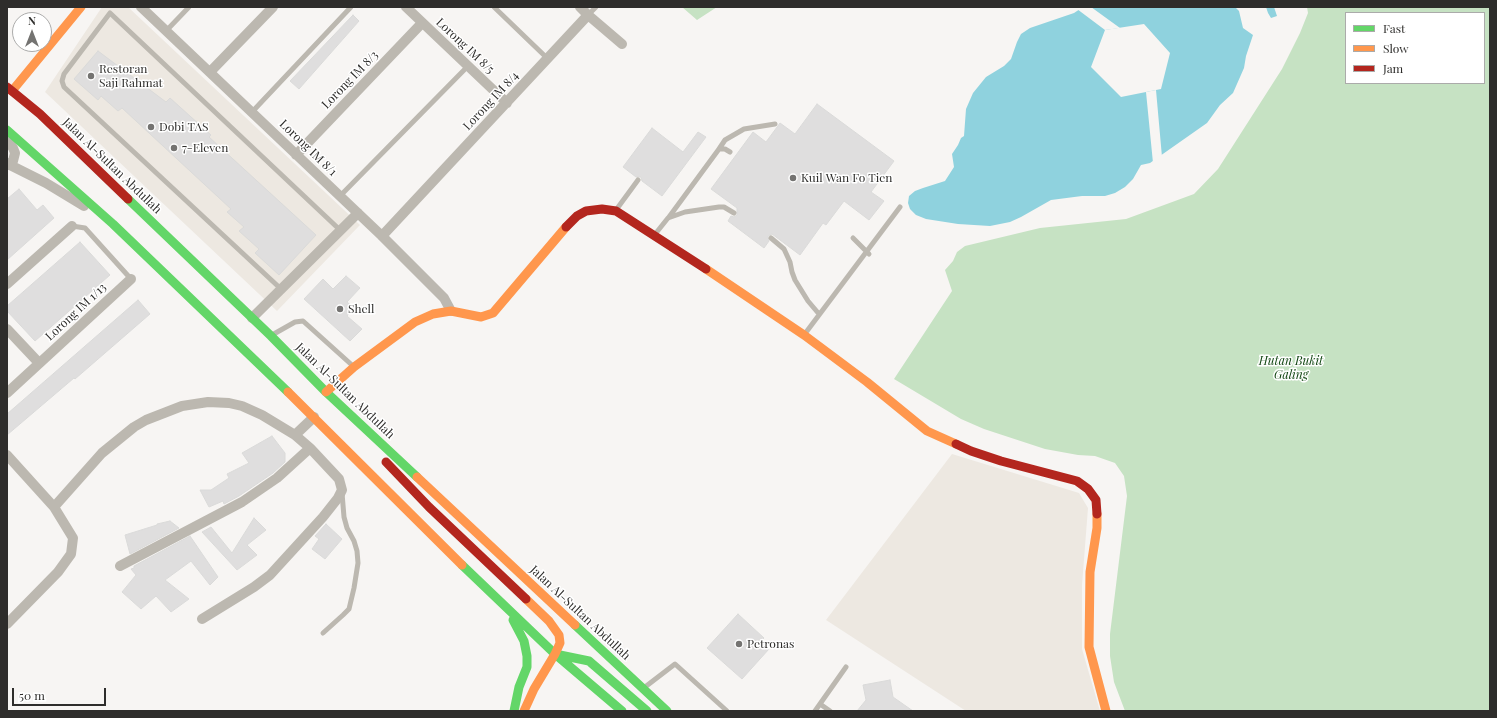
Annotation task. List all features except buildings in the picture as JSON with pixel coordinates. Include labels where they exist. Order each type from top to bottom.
[{"type":"main road","points":[[10,89],[81,7]]},
{"type":"main road","name":"Jalan Al-Sultan Abdullah","points":[[10,89],[40,114],[271,336],[326,392],[667,711]]},
{"type":"main road","points":[[7,130],[113,224],[314,417],[402,506],[555,654],[622,711]]},
{"type":"main road","points":[[524,711],[534,689],[555,654],[560,643],[559,635],[549,622],[429,507],[379,455],[326,392],[354,367],[415,322],[433,314],[451,311],[481,318],[493,313],[577,216],[586,212],[602,209],[616,211],[804,335],[867,382],[927,431],[971,451],[1001,461],[1078,481],[1088,489],[1096,500],[1097,528],[1090,572],[1089,647],[1106,711]]},
{"type":"main road","points":[[508,609],[524,642],[527,656],[527,667],[519,687],[514,711]]},
{"type":"main road","points":[[555,654],[589,661],[647,711]]},
{"type":"street","name":"Lorong IM 8/1","points":[[141,7],[382,236],[444,298],[451,311]]},
{"type":"street","points":[[210,72],[273,7]]},
{"type":"street","name":"Lorong IM 8/5","points":[[406,7],[507,103]]},
{"type":"street","points":[[580,7],[622,44]]},
{"type":"street","name":"Lorong IM 8/4","points":[[382,236],[588,15]]},
{"type":"street","name":"Lorong IM 8/3","points":[[296,155],[422,23]]},
{"type":"street","points":[[7,139],[14,148],[15,153],[13,161],[8,164]]},
{"type":"street","points":[[8,164],[46,183],[113,224]]},
{"type":"street","points":[[252,318],[358,213]]},
{"type":"street","points":[[7,284],[72,226]]},
{"type":"street","name":"Lorong IM 1/13","points":[[7,394],[131,279]]},
{"type":"street","points":[[7,329],[39,363]]},
{"type":"street","points":[[54,507],[102,453],[134,427],[146,420],[182,406],[208,402],[235,405],[262,415],[295,435],[310,448],[339,479],[342,490],[338,498],[323,517],[270,575],[254,587],[202,619]]},
{"type":"street","points":[[295,435],[314,417]]},
{"type":"street","points":[[120,566],[242,502],[277,478],[310,448]]},
{"type":"street","points":[[7,624],[58,572],[71,554],[73,538],[54,507],[9,457]]},
{"type":"lane","points":[[166,30],[189,7]]},
{"type":"lane","points":[[252,112],[351,7]]},
{"type":"lane","points":[[494,7],[548,59]]},
{"type":"lane","points":[[588,15],[596,7]]},
{"type":"lane","points":[[281,288],[64,87],[62,81],[64,74],[110,13],[340,230]]},
{"type":"lane","points":[[340,196],[468,66]]},
{"type":"lane","points":[[654,235],[725,140],[744,129],[775,124]]},
{"type":"lane","points":[[718,149],[725,149],[730,152]]},
{"type":"lane","points":[[616,211],[638,180]]},
{"type":"lane","points":[[668,218],[685,212],[719,207],[724,207],[734,213]]},
{"type":"lane","points":[[804,335],[868,253],[900,207]]},
{"type":"lane","points":[[72,226],[85,228],[131,279]]},
{"type":"lane","points":[[771,238],[784,249],[790,262],[795,280],[808,301],[819,314]]},
{"type":"lane","points":[[853,238],[868,253]]},
{"type":"lane","points":[[271,336],[295,322],[303,321],[354,367]]},
{"type":"lane","points":[[323,632],[343,616],[349,609],[358,563],[354,541],[347,528],[344,517],[342,490]]},
{"type":"lane","points":[[642,688],[675,664],[726,711]]},
{"type":"lane","points":[[815,711],[846,667]]},
{"type":"lane","points":[[820,704],[830,711]]},
{"type":"shaded area","points":[[102,7],[128,7],[360,225],[277,311],[45,92]]},
{"type":"shaded area","points":[[952,454],[1079,493],[1088,508],[1082,585],[1082,649],[1100,711],[966,711],[826,620]]},
{"type":"green space","points":[[682,7],[717,7],[697,20]]},
{"type":"green space","name":"Hutan Bukit Galing","points":[[1307,7],[1490,7],[1490,711],[1125,711],[1114,682],[1110,656],[1110,634],[1127,496],[1124,476],[1115,463],[1095,456],[1078,455],[1045,449],[984,429],[961,419],[894,379],[952,291],[945,270],[953,261],[957,252],[965,246],[1040,228],[1126,219],[1194,194],[1218,169],[1282,69],[1308,13]]},
{"type":"water","points":[[1083,7],[1235,7],[1239,11],[1243,28],[1253,35],[1246,56],[1244,68],[1233,93],[1220,105],[1207,123],[1150,163],[1141,165],[1133,179],[1125,187],[1115,193],[1105,196],[1082,196],[1051,200],[1010,222],[990,226],[958,224],[926,219],[916,215],[910,209],[908,203],[909,196],[915,191],[945,181],[954,167],[952,154],[961,138],[964,136],[966,109],[973,93],[986,77],[1004,66],[1011,59],[1021,34],[1030,28],[1074,13]],"holes":[[[1144,24],[1170,53],[1161,89],[1121,97],[1091,67],[1105,30]]]},
{"type":"water","points":[[1266,7],[1274,7],[1277,16],[1271,18]]},
{"type":"pier","points":[[1080,7],[1091,7],[1120,28],[1105,30],[1077,9]]},
{"type":"pier","points":[[1156,90],[1162,157],[1153,163],[1146,92]]},
{"type":"traffic: fast","points":[[7,130],[113,224],[288,392]]},
{"type":"traffic: fast","points":[[128,199],[271,336],[326,392],[417,477]]},
{"type":"traffic: fast","points":[[462,565],[555,654],[622,711]]},
{"type":"traffic: fast","points":[[513,620],[524,641],[527,656],[527,667],[519,687],[514,711]]},
{"type":"traffic: fast","points":[[575,625],[667,711]]},
{"type":"traffic: fast","points":[[555,654],[589,661],[647,711]]},
{"type":"traffic: slow","points":[[12,91],[81,7]]},
{"type":"traffic: slow","points":[[326,392],[354,367],[415,322],[433,314],[451,311],[481,317],[493,313],[566,227]]},
{"type":"traffic: slow","points":[[706,269],[804,335],[867,382],[927,431],[956,444]]},
{"type":"traffic: slow","points":[[288,392],[462,565]]},
{"type":"traffic: slow","points":[[417,477],[575,625]]},
{"type":"traffic: slow","points":[[1097,514],[1097,528],[1090,572],[1089,647],[1106,711]]},
{"type":"traffic: slow","points":[[526,599],[549,621],[559,635],[560,643],[555,654]]},
{"type":"traffic: slow","points":[[524,711],[534,689],[555,654]]},
{"type":"traffic: jam","points":[[7,87],[40,114],[128,199]]},
{"type":"traffic: jam","points":[[566,227],[577,216],[586,211],[602,209],[616,211],[706,269]]},
{"type":"traffic: jam","points":[[956,444],[971,451],[1001,461],[1077,481],[1088,489],[1096,500],[1097,514]]},
{"type":"traffic: jam","points":[[386,462],[429,507],[526,599]]},
{"type":"place","name":"Restoran Saji Rahmat","points":[[91,76]]},
{"type":"place","name":"Dobi TAS","points":[[151,127]]},
{"type":"place","name":"7-Eleven","points":[[174,148]]},
{"type":"place","name":"Kuil Wan Fo Tien","points":[[793,178]]},
{"type":"place","name":"Shell","points":[[340,309]]},
{"type":"place","name":"Petronas","points":[[739,644]]}]
